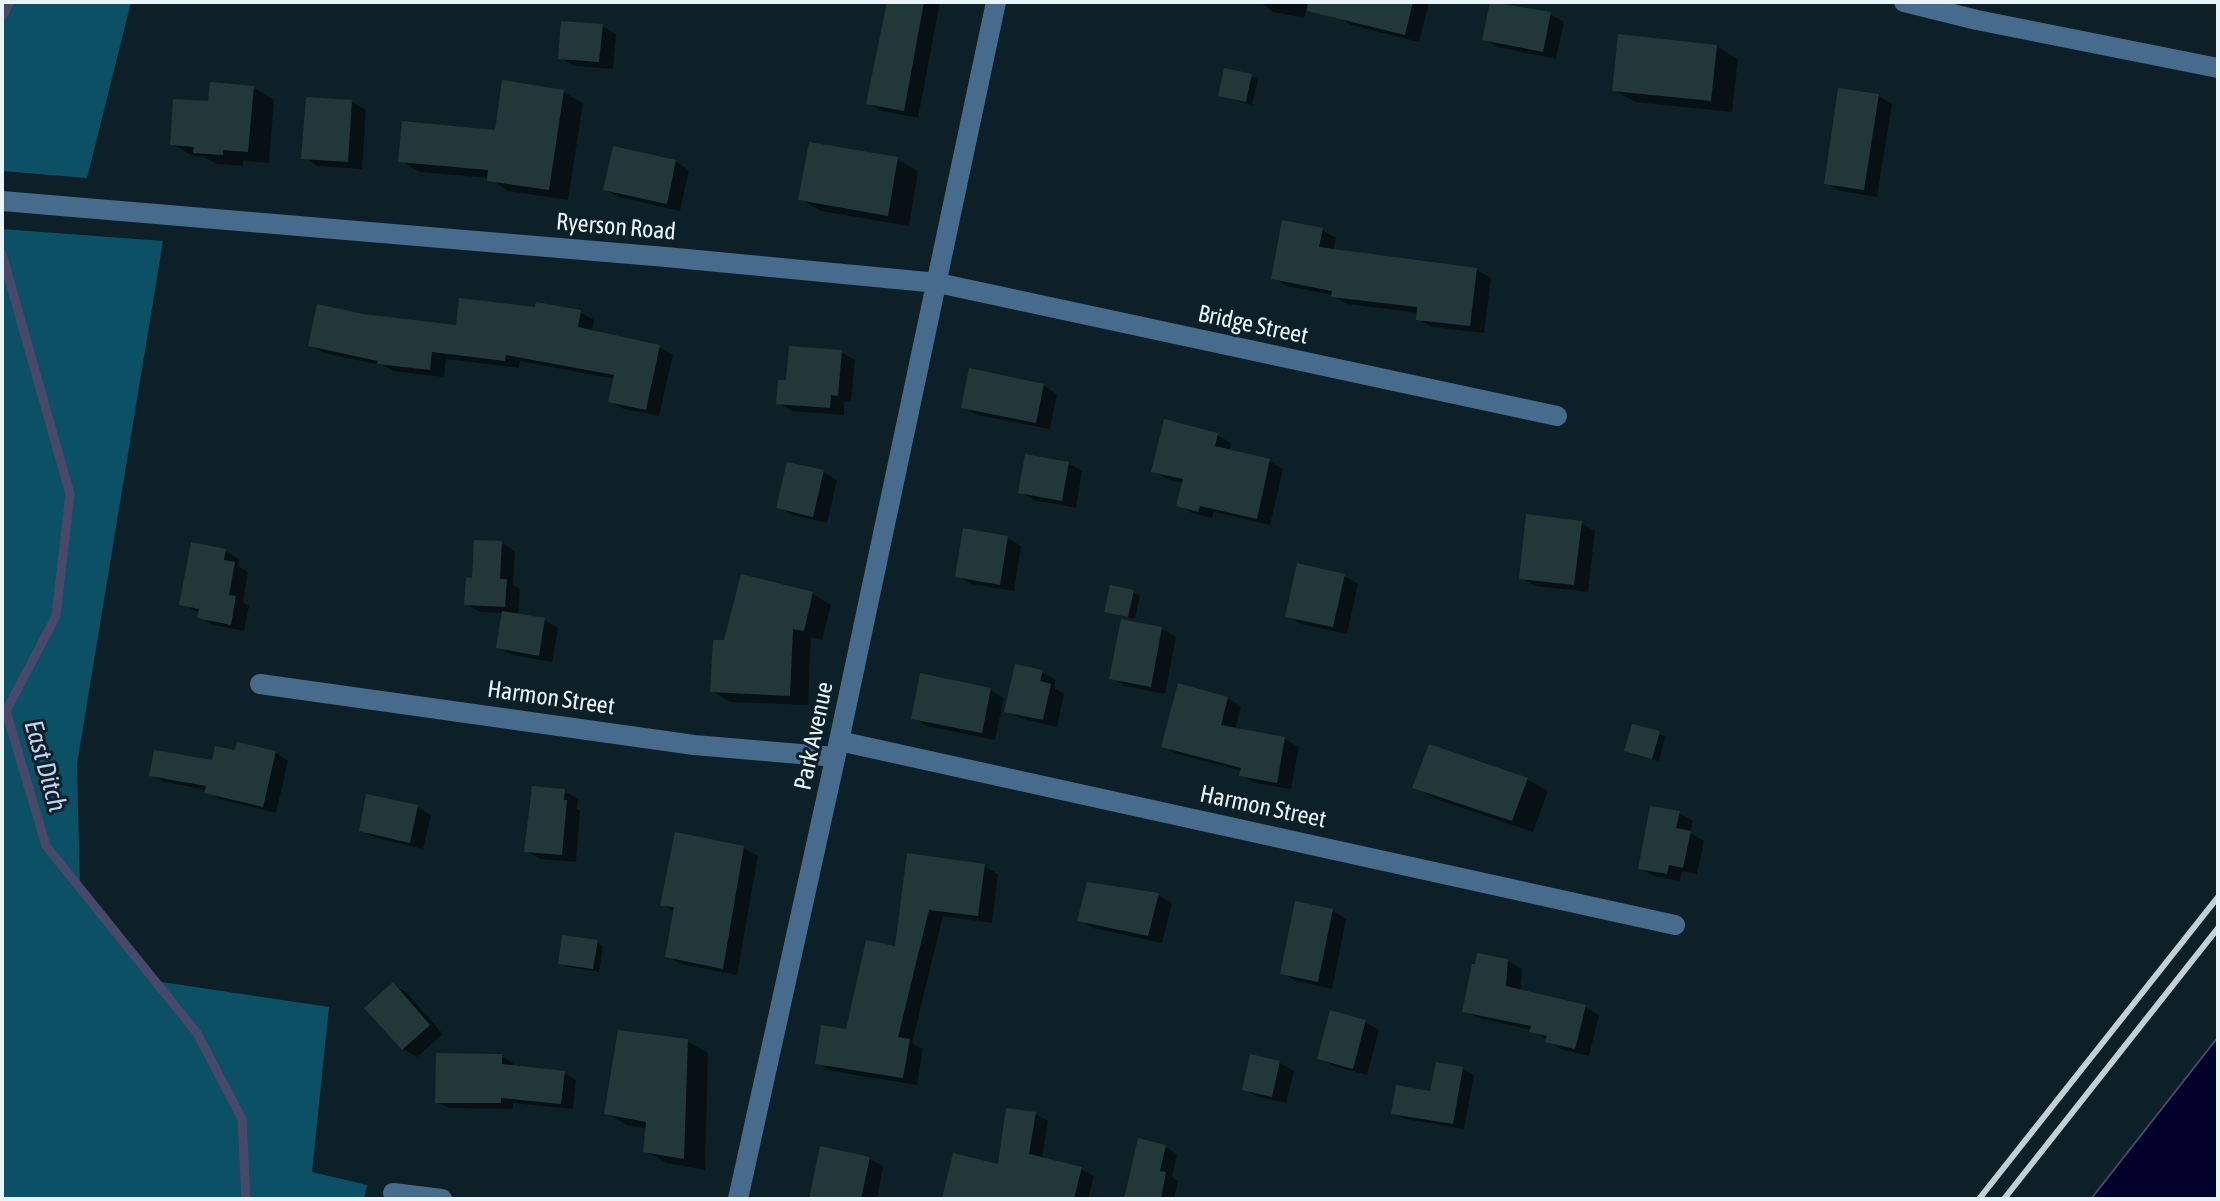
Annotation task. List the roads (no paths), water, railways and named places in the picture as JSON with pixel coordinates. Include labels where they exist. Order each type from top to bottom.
[{"type":"street","points":[[938,283],[996,2]]},
{"type":"street","points":[[1904,2],[1977,20],[2218,68]]},
{"type":"street","name":"Ryerson Road","points":[[9,202],[938,283]]},
{"type":"street","name":"Bridge Street","points":[[938,283],[1557,416]]},
{"type":"street","name":"Park Avenue","points":[[738,1199],[938,283]]},
{"type":"street","name":"Harmon Street","points":[[260,684],[694,745],[837,749],[1675,925]]},
{"type":"street","points":[[393,1193],[442,1199]]},
{"type":"waterway","name":"East Ditch","points":[[2,17],[10,2]]},
{"type":"waterway","name":"East Ditch","points":[[2,254],[70,494],[56,616],[6,711],[46,846],[197,1033],[242,1119],[246,1199]]},
{"type":"railway","points":[[1979,1199],[2218,897]]},
{"type":"railway","points":[[2004,1199],[2218,928]]}]
